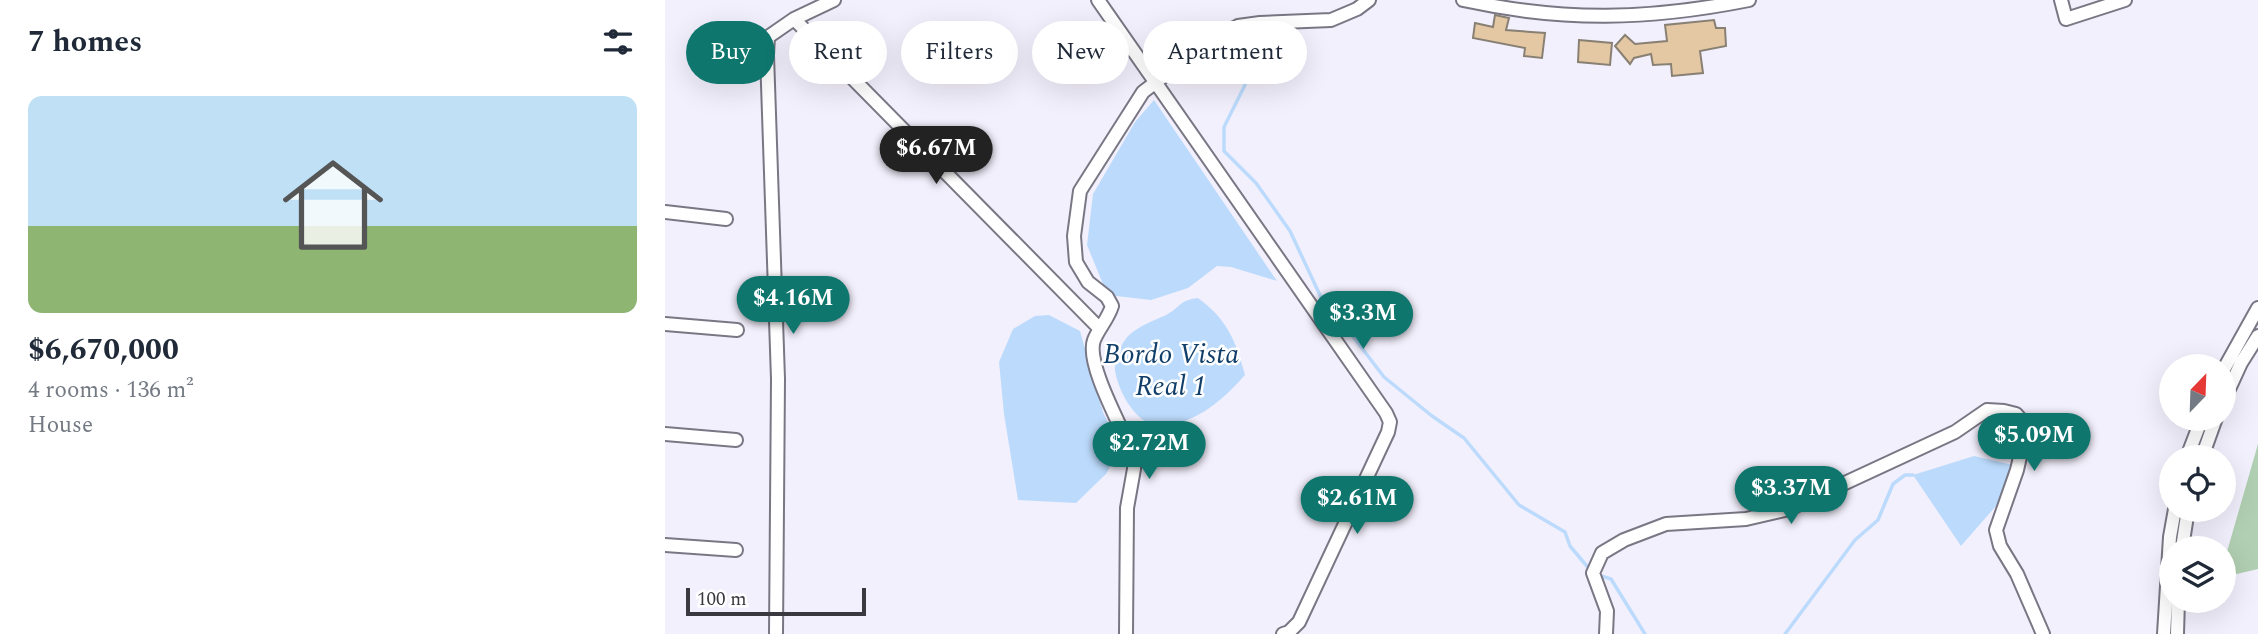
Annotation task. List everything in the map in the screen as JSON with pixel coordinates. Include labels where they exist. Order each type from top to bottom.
[{"type":"street","points":[[776,634],[778,379],[768,37],[794,19],[834,0]]},
{"type":"street","points":[[1098,0],[1143,63]]},
{"type":"street","points":[[1307,21],[1331,20],[1357,9],[1369,0]]},
{"type":"street","points":[[1463,0],[1561,15],[1621,17],[1696,10],[1749,0]]},
{"type":"street","points":[[2060,0],[2066,19],[2125,0]]},
{"type":"street","points":[[794,19],[1100,329]]},
{"type":"street","points":[[1126,634],[1127,508],[1134,457],[1094,368],[1093,342],[1112,306],[1107,297],[1088,282],[1076,262],[1074,236],[1080,191],[1143,92],[1152,84]]},
{"type":"street","points":[[1158,84],[1390,422],[1388,432],[1299,622],[1283,634]]},
{"type":"street","points":[[665,212],[726,219]]},
{"type":"street","points":[[2232,354],[2258,308]]},
{"type":"street","points":[[665,324],[737,330]]},
{"type":"street","points":[[2237,372],[2258,336]]},
{"type":"street","points":[[1606,634],[1607,611],[1593,573],[1602,553],[1624,540],[1666,524],[1747,519],[1789,509],[1955,432],[1987,410],[2016,414],[2024,423],[2025,435],[2017,470],[1996,530],[2000,547],[2022,586],[2042,634]]},
{"type":"street","points":[[665,434],[736,440]]},
{"type":"street","points":[[2164,634],[2173,522]]},
{"type":"street","points":[[665,545],[736,550]]},
{"type":"street","points":[[2177,634],[2178,613]]},
{"type":"green space","points":[[2258,444],[2258,569],[2236,574],[2236,536],[2231,536]]},
{"type":"water","points":[[1154,100],[1277,281],[1231,267],[1217,266],[1188,288],[1151,300],[1116,296],[1105,289],[1087,245],[1093,194],[1135,122]]},
{"type":"water","name":"Bordo Vista Real 1","points":[[1198,298],[1216,314],[1229,332],[1245,375],[1227,394],[1193,418],[1167,425],[1146,422],[1133,410],[1119,386],[1115,367],[1119,350],[1138,328],[1166,315],[1183,302]]},
{"type":"water","points":[[1049,315],[1080,331],[1103,412],[1114,435],[1117,454],[1106,474],[1076,503],[1018,500],[1004,414],[999,362],[1013,329],[1035,316]]},
{"type":"water","points":[[1974,456],[2013,465],[1996,506],[1961,546],[1913,475]]},
{"type":"building","points":[[1495,15],[1509,18],[1506,30],[1545,33],[1542,58],[1524,56],[1525,48],[1473,38],[1475,23],[1493,27]]},
{"type":"building","points":[[1714,20],[1716,28],[1725,28],[1726,46],[1700,51],[1703,73],[1672,76],[1671,64],[1653,65],[1651,54],[1634,58],[1630,64],[1615,46],[1625,35],[1635,44],[1667,41],[1665,25]]},
{"type":"building","points":[[1579,40],[1612,43],[1610,65],[1578,62]]},
{"type":"waterway","points":[[1245,84],[1224,127],[1224,151],[1256,183],[1290,231],[1326,308],[1345,326],[1384,377],[1464,438],[1519,505],[1565,532],[1570,546],[1591,571]]},
{"type":"waterway","points":[[1785,634],[1855,540],[1878,520],[1893,484],[1905,475],[1913,475]]},
{"type":"waterway","points":[[1598,575],[1611,579],[1645,634]]}]
